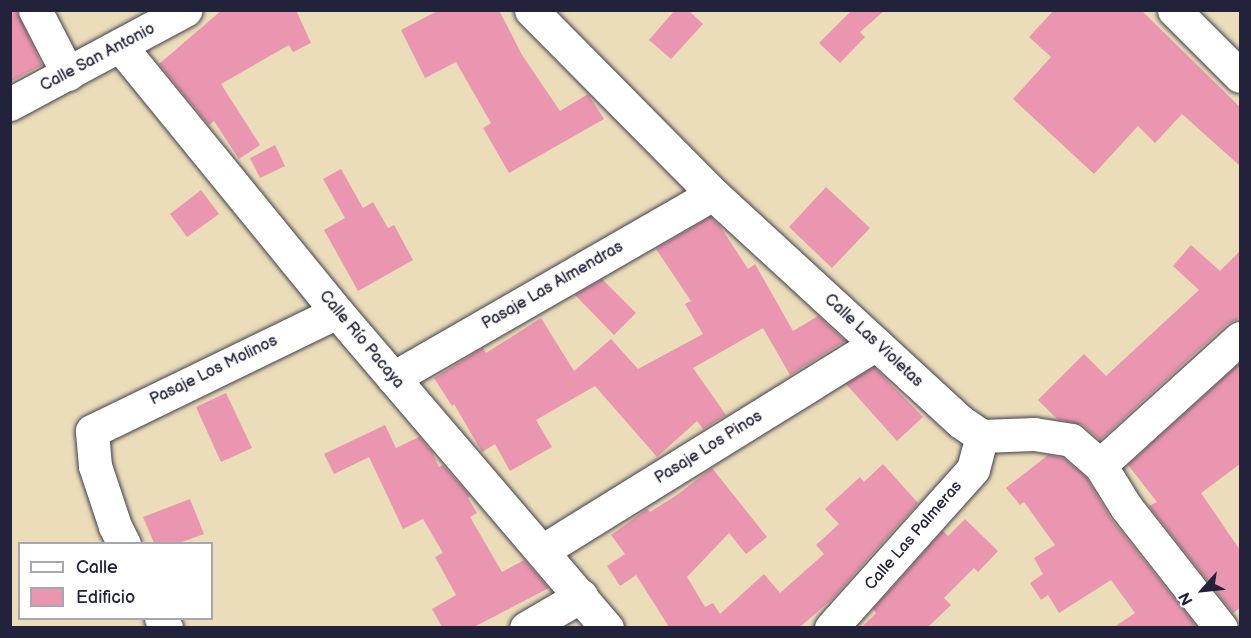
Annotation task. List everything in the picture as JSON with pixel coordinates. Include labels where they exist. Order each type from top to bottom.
[{"type":"street","points":[[35,10],[68,74]]},
{"type":"street","name":"Calle San Antonio","points":[[10,104],[121,47],[185,10]]},
{"type":"street","name":"Calle Las Violetas","points":[[531,10],[712,195],[961,422],[982,436]]},
{"type":"street","points":[[1174,10],[1240,76]]},
{"type":"street","name":"Calle Río Pacaya","points":[[121,47],[337,312],[607,627]]},
{"type":"street","name":"Pasaje Las Almendras","points":[[393,378],[712,195]]},
{"type":"street","name":"Pasaje Los Molinos","points":[[123,542],[115,526],[95,466],[92,430],[337,312]]},
{"type":"street","points":[[1100,465],[1240,339]]},
{"type":"street","name":"Pasaje Los Pinos","points":[[542,551],[876,344]]},
{"type":"street","points":[[982,436],[1034,434],[1071,440],[1100,465],[1126,507],[1221,627]]},
{"type":"street","name":"Calle Las Palmeras","points":[[831,627],[973,469],[982,436]]},
{"type":"street","points":[[526,627],[581,596]]},
{"type":"building","points":[[10,10],[16,10],[42,65],[10,82]]},
{"type":"building","points":[[222,10],[296,10],[311,43],[293,52],[289,45],[221,84],[260,145],[239,159],[214,121],[209,125],[159,64]]},
{"type":"building","points":[[439,10],[499,10],[522,55],[560,111],[588,94],[604,119],[509,173],[483,128],[491,123],[456,62],[425,78],[401,30]]},
{"type":"building","points":[[675,10],[688,10],[703,24],[671,59],[649,40]]},
{"type":"building","points":[[852,10],[885,10],[860,32],[865,37],[840,63],[819,43]]},
{"type":"building","points":[[1054,10],[1141,10],[1240,107],[1240,166],[1182,114],[1155,143],[1138,126],[1094,174],[1013,99],[1051,57],[1029,37]]},
{"type":"building","points":[[275,145],[285,166],[260,178],[250,158]]},
{"type":"building","points":[[341,169],[363,208],[373,202],[388,228],[394,225],[413,260],[358,291],[324,230],[345,218],[323,179]]},
{"type":"building","points":[[826,187],[870,228],[832,268],[789,227]]},
{"type":"building","points":[[201,190],[219,214],[187,237],[170,214]]},
{"type":"building","points":[[710,217],[720,226],[748,269],[755,264],[793,331],[818,316],[845,341],[790,375],[763,328],[693,368],[726,415],[703,429],[697,421],[657,457],[595,386],[536,420],[552,447],[510,471],[495,444],[482,452],[454,404],[452,406],[434,378],[483,348],[486,353],[541,318],[574,371],[611,339],[638,369],[703,334],[685,304],[691,301],[656,249]]},
{"type":"building","points":[[1191,245],[1220,271],[1240,251],[1240,318],[1227,324],[1100,440],[1083,425],[1057,419],[1038,400],[1084,354],[1106,376],[1199,290],[1173,266]]},
{"type":"building","points":[[602,279],[636,313],[614,335],[575,295]]},
{"type":"building","points":[[1240,363],[1240,464],[1201,493],[1240,550],[1240,608],[1233,613],[1149,506],[1157,502],[1128,465]]},
{"type":"building","points":[[874,367],[923,417],[897,441],[846,384]]},
{"type":"building","points":[[226,393],[252,448],[221,462],[196,407]]},
{"type":"building","points":[[385,425],[396,448],[419,437],[432,452],[439,467],[443,465],[470,496],[468,498],[477,513],[470,517],[502,572],[524,560],[549,588],[474,627],[442,627],[432,609],[456,595],[435,557],[443,553],[423,519],[403,529],[369,457],[334,474],[324,454]]},
{"type":"building","points":[[1048,455],[1063,458],[1086,477],[1111,519],[1197,627],[1114,627],[1135,613],[1111,580],[1059,613],[1048,595],[1041,600],[1030,583],[1043,574],[1034,558],[1055,545],[1024,502],[1020,505],[1006,488]]},
{"type":"building","points":[[883,464],[918,503],[831,600],[800,627],[669,627],[636,575],[620,586],[607,566],[625,554],[611,535],[647,509],[650,512],[677,495],[712,468],[767,537],[746,554],[729,533],[687,577],[705,607],[713,603],[720,614],[764,574],[780,593],[824,554],[816,545],[839,524],[825,509],[860,477],[864,482]]},
{"type":"building","points":[[190,499],[204,534],[182,542],[154,542],[143,517]]},
{"type":"building","points":[[965,519],[998,551],[978,572],[974,568],[944,598],[951,605],[928,627],[862,627],[876,613],[873,609],[943,531],[948,536]]}]
